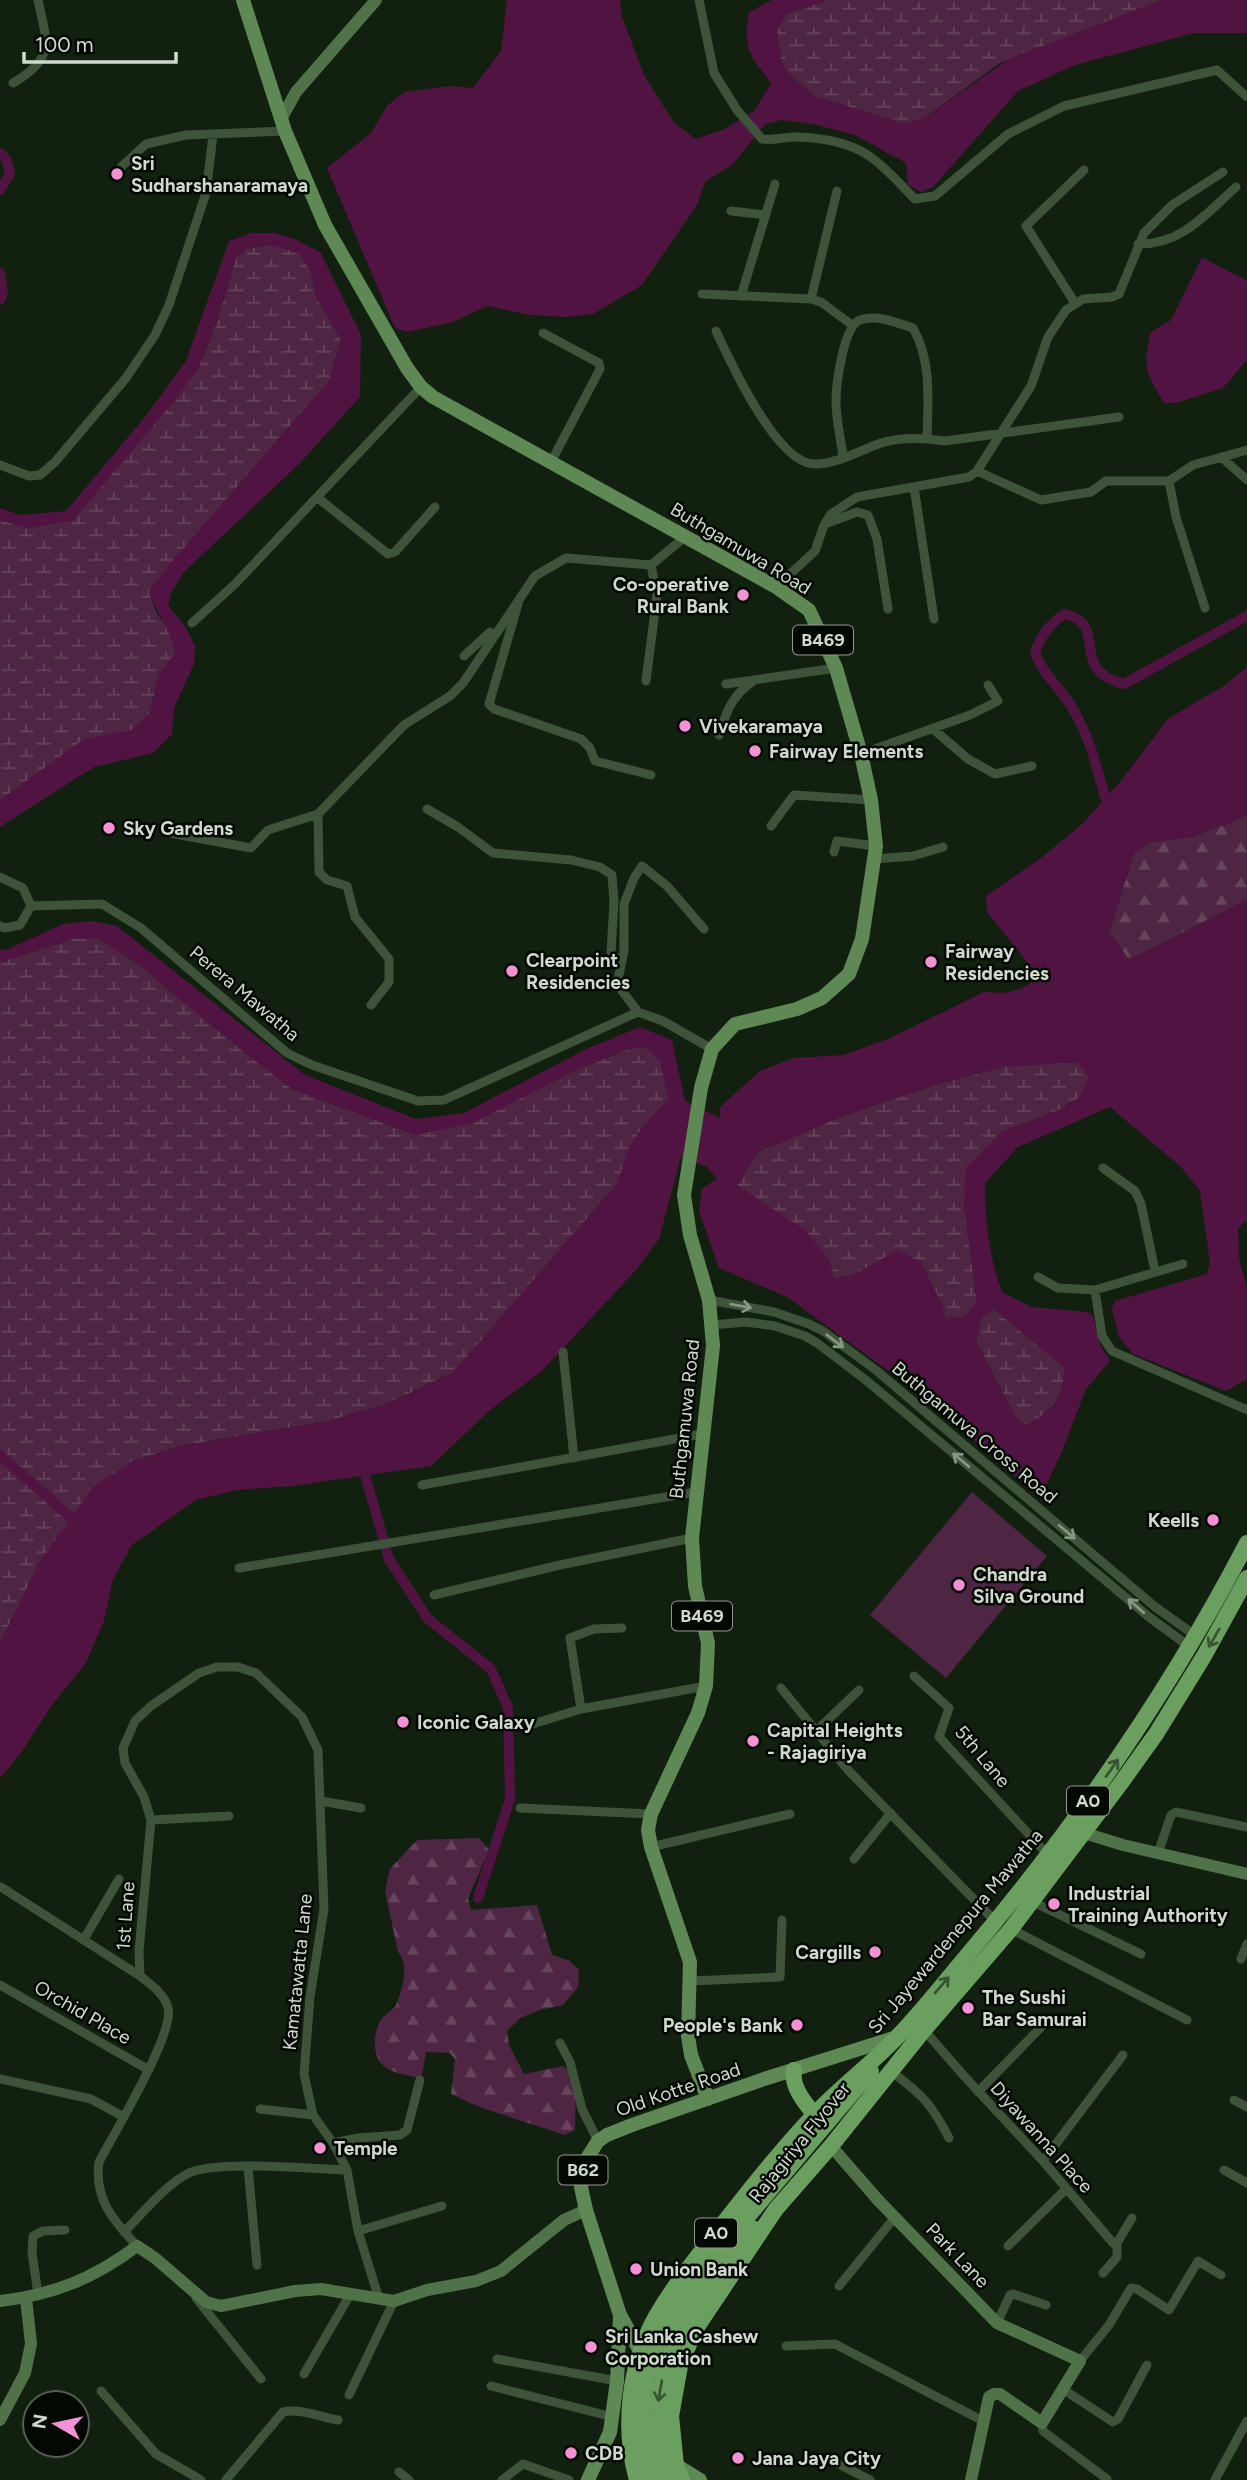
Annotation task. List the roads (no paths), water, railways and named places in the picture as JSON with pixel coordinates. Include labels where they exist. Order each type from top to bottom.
[{"type":"highway","name":"Sri Jayewardenepura Mawatha","points":[[642,2479],[629,2424],[635,2369],[655,2319],[680,2280],[745,2195],[814,2114],[897,2037],[996,1922],[1048,1855],[1141,1728],[1193,1642],[1247,1543]]},
{"type":"highway","name":"Sri Jayewardenepura Mawatha","points":[[679,2473],[671,2416],[680,2366],[695,2330],[776,2209],[831,2146],[924,2030],[1012,1929],[1084,1833],[1156,1734],[1204,1656],[1247,1578]]},
{"type":"highway","name":"Rajagiriya Flyover","points":[[667,2480],[659,2449],[657,2407],[664,2370],[685,2322],[849,2110],[924,2030]]},
{"type":"highway","name":"Rajagiriya Flyover","points":[[642,2479],[645,2453],[642,2410],[646,2375],[662,2331],[682,2298],[769,2190],[857,2089],[897,2037]]},
{"type":"highway","points":[[794,2070],[796,2087],[814,2114]]},
{"type":"main road","name":"Buthgamuwa Road","points":[[243,0],[283,125],[325,225],[407,368],[421,387],[432,397],[776,587],[809,610],[836,668],[861,754],[871,800],[875,852],[862,939],[849,974],[822,998],[797,1009],[735,1024],[712,1049],[701,1088],[687,1163],[684,1195],[690,1236],[709,1300],[713,1346],[692,1538],[695,1586],[708,1643],[706,1686],[698,1713],[651,1814],[649,1830],[651,1847],[690,1962],[688,2036],[691,2055],[708,2099]]},
{"type":"main road","name":"Old Kotte Road","points":[[598,2141],[625,2127],[897,2037]]},
{"type":"main road","points":[[826,2059],[846,2067],[846,2083]]},
{"type":"main road","name":"B62","points":[[598,2141],[586,2160],[582,2177],[586,2210],[620,2315],[640,2351]]},
{"type":"main road","name":"B62","points":[[588,2480],[611,2425],[617,2381],[620,2315]]},
{"type":"main road","points":[[611,2425],[635,2369]]},
{"type":"main road","points":[[642,2479],[679,2473]]},
{"type":"main road","points":[[642,2479],[679,2473],[699,2480]]},
{"type":"street","points":[[13,83],[33,72],[44,55],[46,37],[38,0]]},
{"type":"street","points":[[121,167],[145,144],[186,135],[213,135],[283,125],[296,92],[376,0]]},
{"type":"street","points":[[699,0],[713,73],[737,110],[762,139],[771,141],[788,136],[817,138],[840,144],[871,157],[915,199],[935,196],[1008,134],[1064,106],[1217,71],[1247,97]]},
{"type":"street","points":[[271,90],[296,92]]},
{"type":"street","points":[[0,465],[29,475],[40,475],[55,462],[126,378],[155,335],[169,305],[206,193],[213,135]]},
{"type":"street","points":[[1075,303],[1026,226],[1084,170]]},
{"type":"street","points":[[776,587],[815,551],[831,514],[857,496],[969,477],[977,471],[1031,386],[1048,337],[1066,310],[1083,299],[1119,294],[1144,233],[1172,205],[1223,172]]},
{"type":"street","points":[[741,296],[775,184]]},
{"type":"street","points":[[1138,244],[1155,244],[1184,233],[1236,187]]},
{"type":"street","points":[[811,299],[837,191]]},
{"type":"street","points":[[731,211],[766,215]]},
{"type":"street","points":[[702,294],[811,299],[821,302],[852,325]]},
{"type":"street","points":[[843,457],[836,401],[846,339],[852,325],[861,319],[886,319],[914,328],[923,345],[928,385],[927,438]]},
{"type":"street","points":[[716,331],[740,385],[774,435],[804,462],[816,464],[885,442],[927,438],[945,441],[1119,417]]},
{"type":"street","points":[[543,333],[599,363],[600,369],[551,462]]},
{"type":"street","points":[[192,623],[234,585],[421,387]]},
{"type":"street","points":[[977,471],[1041,500],[1091,492],[1106,481],[1169,481],[1193,465],[1247,450]]},
{"type":"street","points":[[1221,457],[1247,480]]},
{"type":"street","points":[[1169,481],[1176,517],[1205,608]]},
{"type":"street","points":[[914,487],[934,619]]},
{"type":"street","points":[[318,498],[388,554],[395,552],[435,506]]},
{"type":"street","points":[[824,525],[857,512],[868,515],[877,539],[888,609]]},
{"type":"street","points":[[170,833],[251,848],[268,830],[318,814],[404,725],[450,696],[463,683],[535,576],[566,558],[652,565],[686,536]]},
{"type":"street","points":[[646,681],[657,595],[652,565]]},
{"type":"street","points":[[464,656],[486,638],[515,597],[522,593]]},
{"type":"street","points":[[522,593],[489,704],[495,709],[581,739],[590,747],[594,761],[651,775]]},
{"type":"street","points":[[726,684],[836,668]]},
{"type":"street","points":[[719,735],[729,706],[738,691],[754,680]]},
{"type":"street","points":[[861,754],[970,715],[998,701],[988,684]]},
{"type":"street","points":[[932,728],[968,759],[995,774],[1032,766]]},
{"type":"street","points":[[771,826],[794,795],[871,800]]},
{"type":"street","points":[[427,809],[458,827],[493,853],[571,860],[600,867],[612,874],[614,902],[611,952],[620,963]]},
{"type":"street","points":[[318,814],[319,872],[327,880],[346,886],[355,917],[389,959],[388,982],[371,1005]]},
{"type":"street","points":[[834,852],[837,841],[875,852],[913,856],[943,847]]},
{"type":"street","points":[[704,929],[667,886],[642,866],[624,904],[624,951],[617,984],[638,1012],[663,1021],[712,1049]]},
{"type":"street","points":[[0,877],[23,888],[31,906],[20,925],[4,928],[0,926]]},
{"type":"street","name":"Perera Mawatha","points":[[31,906],[102,904],[141,928],[287,1053],[312,1065],[418,1101],[444,1100],[638,1012]]},
{"type":"street","points":[[1103,1168],[1135,1191],[1141,1204],[1155,1271]]},
{"type":"street","points":[[1038,1277],[1058,1289],[1095,1290],[1183,1264]]},
{"type":"street","points":[[1095,1290],[1102,1336],[1112,1351],[1247,1410]]},
{"type":"street","name":"Buthgamuva Cross Road","points":[[709,1300],[774,1312],[809,1324],[877,1371],[1193,1642]]},
{"type":"street","name":"Buthgamuva Cross Road","points":[[712,1325],[746,1322],[775,1326],[805,1336],[867,1381],[1149,1617],[1193,1642]]},
{"type":"street","points":[[564,1352],[574,1458]]},
{"type":"street","points":[[919,1425],[928,1414]]},
{"type":"street","points":[[422,1485],[702,1434]]},
{"type":"street","points":[[239,1568],[696,1492]]},
{"type":"street","points":[[434,1595],[560,1565],[692,1538]]},
{"type":"street","points":[[581,1709],[570,1638],[594,1629],[622,1628]]},
{"type":"street","name":"Kamatawatta Lane","points":[[199,1673],[217,1667],[238,1667],[256,1674],[302,1717],[318,1750],[324,1909],[310,1997],[304,2074],[313,2115],[333,2143],[347,2170],[358,2231],[379,2299]]},
{"type":"street","name":"1st Lane","points":[[137,2246],[106,2207],[97,2179],[99,2162],[149,2070],[168,2026],[168,2009],[158,1991],[140,1976],[139,1951],[151,1819],[144,1797],[125,1763],[123,1748],[135,1721],[151,1706],[199,1673]]},
{"type":"street","name":"5th Lane","points":[[914,1676],[948,1708],[939,1737],[1048,1855]]},
{"type":"street","points":[[523,1727],[581,1709],[706,1686]]},
{"type":"street","points":[[781,1688],[847,1769],[996,1922]]},
{"type":"street","points":[[816,1731],[859,1690]]},
{"type":"street","points":[[321,1801],[360,1808]]},
{"type":"street","points":[[520,1808],[651,1814]]},
{"type":"street","points":[[853,1859],[891,1812]]},
{"type":"street","points":[[1158,1853],[1171,1815],[1176,1812],[1247,1827]]},
{"type":"street","points":[[651,1847],[790,1814]]},
{"type":"street","points":[[151,1819],[229,1816]]},
{"type":"street","points":[[1084,1833],[1247,1874]]},
{"type":"street","points":[[84,1939],[119,1879]]},
{"type":"street","points":[[1,1887],[140,1976]]},
{"type":"street","points":[[1033,1902],[1141,1954]]},
{"type":"street","points":[[691,1981],[780,1977],[782,1920]]},
{"type":"street","points":[[1012,1929],[1187,2020]]},
{"type":"street","points":[[1241,1959],[1247,1944]]},
{"type":"street","name":"Orchid Place","points":[[0,1985],[149,2070]]},
{"type":"street","points":[[978,2092],[1045,2022]]},
{"type":"street","name":"Diyawanna Place","points":[[924,2030],[1113,2243],[1117,2242]]},
{"type":"street","points":[[560,2043],[570,2062],[582,2109],[598,2141]]},
{"type":"street","points":[[1043,2161],[1123,2055]]},
{"type":"street","points":[[891,2071],[921,2094],[934,2109],[949,2138]]},
{"type":"street","points":[[0,2079],[91,2099],[122,2116]]},
{"type":"street","points":[[333,2143],[400,2135],[407,2130],[420,2080]]},
{"type":"street","points":[[1234,2100],[1247,2107]]},
{"type":"street","points":[[260,2109],[313,2115]]},
{"type":"street","name":"Park Lane","points":[[831,2146],[895,2217],[998,2323],[1080,2361]]},
{"type":"street","points":[[124,2232],[177,2181],[191,2172],[220,2167],[347,2170]]},
{"type":"street","points":[[248,2167],[257,2265]]},
{"type":"street","points":[[1224,2170],[1247,2183]]},
{"type":"street","points":[[1008,2246],[1066,2189]]},
{"type":"street","points":[[358,2231],[442,2206]]},
{"type":"street","points":[[0,2301],[32,2296],[82,2281],[137,2246],[206,2302],[221,2306],[295,2291],[321,2289],[394,2301],[427,2290],[476,2281],[501,2271],[564,2220],[586,2210]]},
{"type":"street","points":[[839,2286],[895,2217]]},
{"type":"street","points":[[1103,2273],[1117,2258],[1117,2242],[1132,2218]]},
{"type":"street","points":[[0,2420],[24,2373],[31,2344],[33,2236],[43,2231],[65,2230]]},
{"type":"street","points":[[1107,2479],[1043,2431],[1042,2423],[1080,2361],[1109,2325],[1131,2288],[1137,2288],[1169,2310],[1198,2261],[1221,2275]]},
{"type":"street","points":[[188,2288],[261,2379]]},
{"type":"street","points":[[303,2374],[351,2293]]},
{"type":"street","points":[[998,2323],[1010,2295],[1046,2305]]},
{"type":"street","points":[[349,2395],[394,2301]]},
{"type":"street","points":[[786,2346],[835,2344],[985,2422]]},
{"type":"street","points":[[640,2351],[680,2366]]},
{"type":"street","points":[[497,2359],[617,2381]]},
{"type":"street","points":[[1064,2390],[1113,2422],[1118,2419],[1147,2365]]},
{"type":"street","points":[[491,2386],[611,2425]]},
{"type":"street","points":[[101,2391],[156,2454],[201,2480]]},
{"type":"street","points":[[971,2480],[989,2398],[994,2394],[1000,2395],[1042,2423]]},
{"type":"street","points":[[226,2480],[282,2412],[300,2411],[338,2420]]},
{"type":"street","points":[[1215,2480],[1247,2421]]},
{"type":"street","points":[[829,2459],[870,2480]]},
{"type":"street","points":[[502,2480],[523,2463],[569,2480]]},
{"type":"street","points":[[399,2472],[409,2480]]},
{"type":"waterway","points":[[0,153],[6,159],[10,173],[0,190]]},
{"type":"waterway","points":[[0,273],[3,292],[0,300]]},
{"type":"waterway","points":[[1105,798],[1092,751],[1078,718],[1042,668],[1035,653],[1046,631],[1064,614],[1075,618],[1086,629],[1096,667],[1108,678],[1124,684],[1247,616]]},
{"type":"waterway","points":[[0,1455],[71,1518]]},
{"type":"waterway","points":[[361,1461],[389,1559],[428,1619],[491,1669],[508,1708],[510,1799],[478,1898]]},
{"type":"place","name":"Sri Sudharshanaramaya","points":[[117,174]]},
{"type":"place","name":"Co-operative Rural Bank","points":[[743,595]]},
{"type":"place","name":"Vivekaramaya","points":[[685,726]]},
{"type":"place","name":"Fairway Elements","points":[[755,751]]},
{"type":"place","name":"Sky Gardens","points":[[109,828]]},
{"type":"place","name":"Fairway Residencies","points":[[931,962]]},
{"type":"place","name":"Clearpoint Residencies","points":[[512,971]]},
{"type":"place","name":"Keells","points":[[1213,1520]]},
{"type":"place","name":"Chandra Silva Ground","points":[[959,1585]]},
{"type":"place","name":"Iconic Galaxy","points":[[403,1722]]},
{"type":"place","name":"Capital Heights - Rajagiriya","points":[[753,1741]]},
{"type":"place","name":"Industrial Training Authority","points":[[1054,1904]]},
{"type":"place","name":"Cargills","points":[[875,1952]]},
{"type":"place","name":"The Sushi Bar Samurai","points":[[968,2008]]},
{"type":"place","name":"People's Bank","points":[[797,2025]]},
{"type":"place","name":"Temple","points":[[320,2148]]},
{"type":"place","name":"Union Bank","points":[[636,2269]]},
{"type":"place","name":"Sri Lanka Cashew Corporation","points":[[591,2347]]},
{"type":"place","name":"CDB","points":[[571,2453]]},
{"type":"place","name":"Jana Jaya City","points":[[738,2458]]}]
